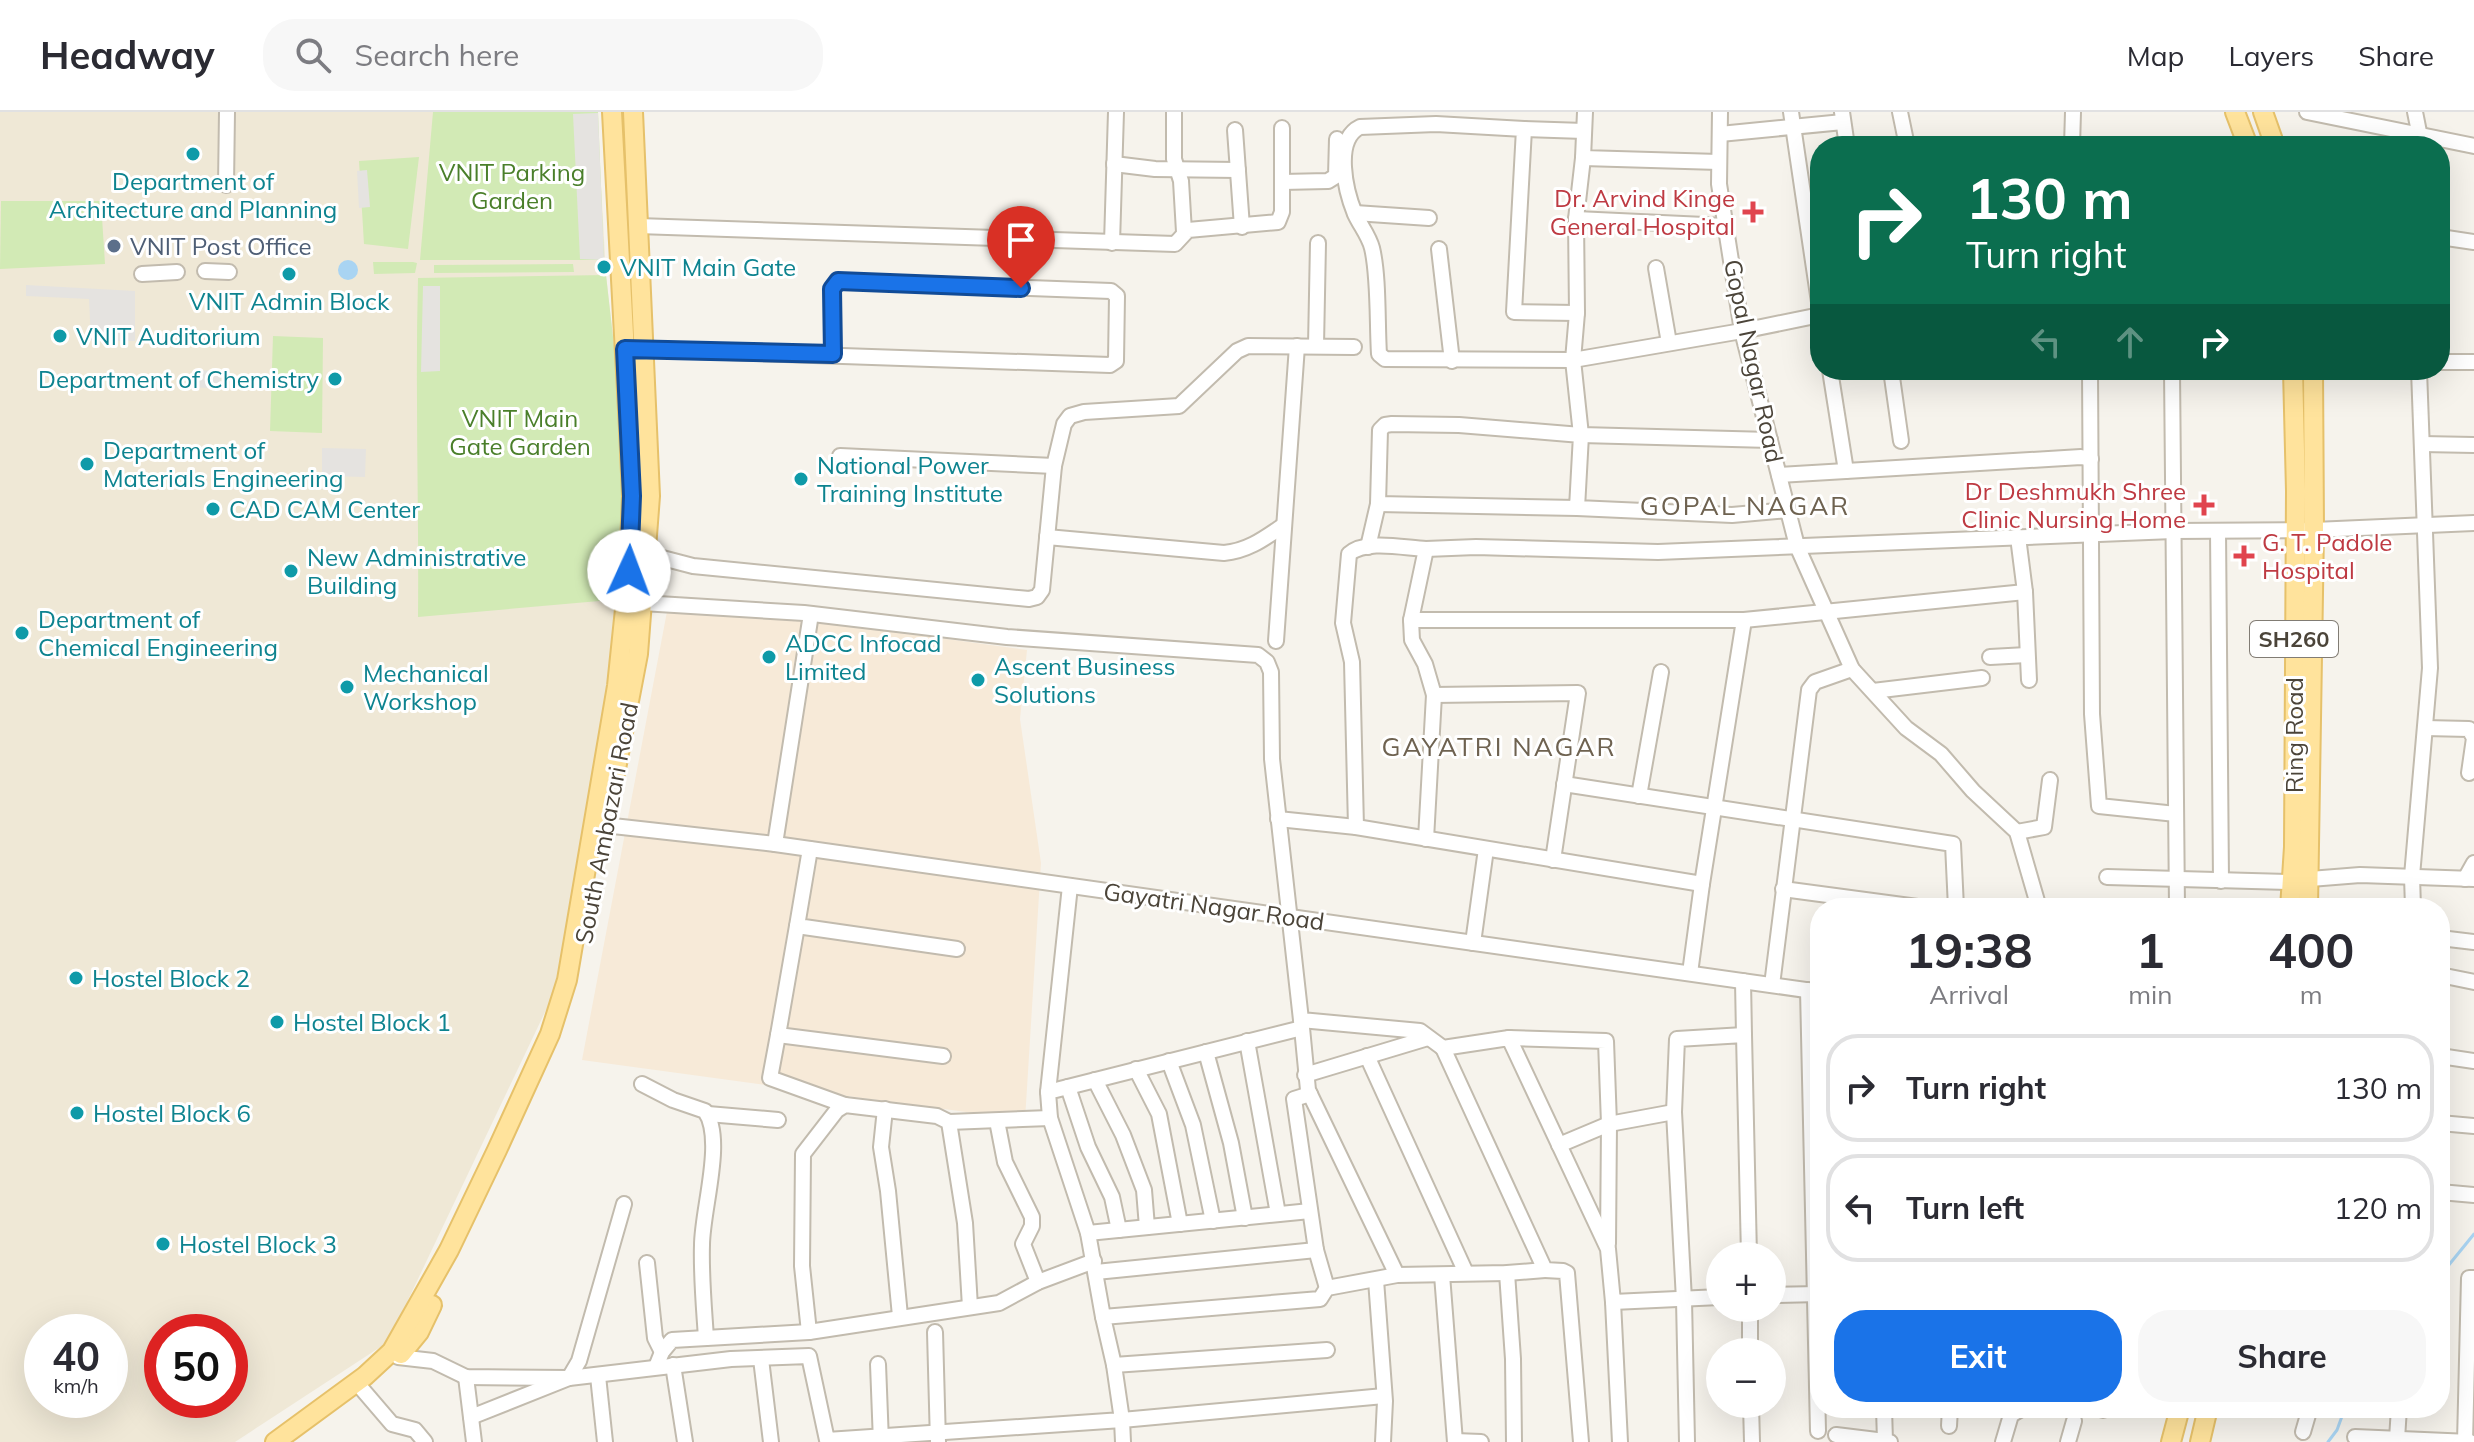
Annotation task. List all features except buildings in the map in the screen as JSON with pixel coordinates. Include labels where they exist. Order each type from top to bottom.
[{"type":"main road","points":[[601,824],[628,599],[632,496],[634,349],[612,112]]},
{"type":"main road","name":"South Ambazari Road","points":[[291,1442],[362,1389],[419,1332],[553,1058],[573,996],[601,824],[638,654],[647,554],[650,496],[634,349],[638,226],[633,112]]},
{"type":"main road","points":[[2235,112],[2244,136]]},
{"type":"main road","points":[[2263,112],[2271,136]]},
{"type":"main road","name":"Ring Road","points":[[2294,380],[2305,530],[2309,898]]},
{"type":"main road","name":"Ring Road","points":[[2290,898],[2312,380]]},
{"type":"main road","points":[[275,1442],[395,1354]]},
{"type":"main road","points":[[2171,1442],[2177,1418]]},
{"type":"main road","points":[[2200,1442],[2206,1418]]},
{"type":"street","points":[[226,185],[227,112]]},
{"type":"street","points":[[1112,243],[1116,112]]},
{"type":"street","points":[[638,226],[1175,244],[1184,232],[1181,181],[1174,159],[1174,112]]},
{"type":"street","points":[[1577,508],[1581,435],[1573,360],[1577,313],[1576,219],[1585,112]]},
{"type":"street","name":"Gopal Nagar Road","points":[[1720,112],[1719,184],[1742,331],[1797,546],[1852,669],[1906,728],[1941,754],[1973,791],[2017,832]]},
{"type":"street","points":[[1791,112],[1810,244]]},
{"type":"street","points":[[1900,112],[1905,136]]},
{"type":"street","points":[[2072,136],[2073,112]]},
{"type":"street","points":[[2307,112],[2401,136]]},
{"type":"street","points":[[2415,112],[2420,136]]},
{"type":"street","points":[[1720,134],[1793,128],[1843,117]]},
{"type":"street","points":[[1584,131],[1524,129],[1436,118],[1360,127],[1351,134],[1346,144],[1345,160],[1348,190],[1355,213],[1371,244],[1379,354],[1385,359],[1573,360],[1742,331],[1810,314]]},
{"type":"street","points":[[1184,232],[1278,222],[1282,212],[1282,128]]},
{"type":"street","points":[[1524,129],[1514,312],[1577,313]]},
{"type":"street","points":[[1235,130],[1242,227]]},
{"type":"street","points":[[1282,182],[1328,181],[1336,176],[1337,139]]},
{"type":"street","points":[[2450,144],[2474,146]]},
{"type":"street","points":[[1583,158],[1719,162]]},
{"type":"street","points":[[1114,164],[1138,168],[1238,170]]},
{"type":"street","points":[[1355,213],[1429,218]]},
{"type":"street","points":[[1576,219],[1726,226]]},
{"type":"street","points":[[2450,238],[2474,242]]},
{"type":"street","points":[[1316,346],[1318,243]]},
{"type":"street","points":[[1439,249],[1452,361]]},
{"type":"street","points":[[1656,268],[1669,343]]},
{"type":"street","points":[[205,271],[229,272]]},
{"type":"street","points":[[142,274],[177,272]]},
{"type":"street","points":[[634,349],[1110,365],[1116,361],[1117,296],[1111,291],[838,281],[832,289],[833,354]]},
{"type":"street","points":[[647,554],[693,566],[1029,599],[1037,597],[1042,590],[1054,466],[1064,424],[1077,412],[1179,406],[1237,351],[1248,346],[1354,347]]},
{"type":"street","points":[[1276,641],[1297,346]]},
{"type":"street","points":[[2450,362],[2474,362]]},
{"type":"street","points":[[1832,380],[1846,471]]},
{"type":"street","points":[[1892,380],[1901,441]]},
{"type":"street","points":[[2090,380],[2092,714],[2099,806],[2176,814]]},
{"type":"street","points":[[2172,380],[2177,898]]},
{"type":"street","points":[[2413,898],[2430,668],[2419,380]]},
{"type":"street","points":[[1368,547],[1378,504],[1380,430],[1385,425],[1459,425],[1581,435],[1770,440]]},
{"type":"street","points":[[2422,444],[2474,445]]},
{"type":"street","points":[[840,456],[1054,466]]},
{"type":"street","points":[[1779,475],[2081,457],[2091,459]]},
{"type":"street","points":[[1378,504],[1732,515],[1788,510]]},
{"type":"street","points":[[1356,827],[1352,662],[1343,623],[1349,554],[1354,550],[1368,547],[1476,547],[1658,552],[2173,531],[2305,530],[2474,523]]},
{"type":"street","points":[[1047,537],[1233,552],[1251,546],[1284,525]]},
{"type":"street","points":[[2218,531],[2221,881]]},
{"type":"street","points":[[2018,537],[2025,592],[2029,680]]},
{"type":"street","points":[[1426,549],[1411,620],[1412,640],[1425,664],[1434,695],[1426,839]]},
{"type":"street","points":[[1411,620],[1744,620],[2025,592]]},
{"type":"street","points":[[642,603],[811,614],[1007,637],[1258,655],[1267,662],[1271,672],[1272,759],[1305,1075],[1310,1094],[1397,1275]]},
{"type":"street","points":[[775,844],[811,614]]},
{"type":"street","points":[[1690,973],[1744,620]]},
{"type":"street","points":[[1990,657],[2027,655]]},
{"type":"street","points":[[1772,985],[1809,690],[1815,682],[1852,669]]},
{"type":"street","points":[[1639,796],[1661,672]]},
{"type":"street","points":[[1873,691],[1982,678]]},
{"type":"street","points":[[1434,695],[1578,693],[1553,860]]},
{"type":"street","points":[[2425,728],[2469,729],[2474,738],[2469,773]]},
{"type":"street","points":[[2036,898],[2017,832],[2044,827],[2050,780]]},
{"type":"street","points":[[1564,784],[1953,844],[1956,898]]},
{"type":"street","points":[[1278,819],[1356,827],[1702,884]]},
{"type":"street","name":"Gayatri Nagar Road","points":[[601,824],[775,844],[1810,990]]},
{"type":"street","points":[[810,849],[770,1078],[845,1105],[937,1116],[949,1122],[1050,1118]]},
{"type":"street","points":[[1473,943],[1486,849]]},
{"type":"street","points":[[2310,879],[2412,876],[2470,879],[2474,863]]},
{"type":"street","points":[[2107,877],[2290,882]]},
{"type":"street","points":[[1070,886],[1048,1092],[1050,1118],[1088,1233],[1114,1365],[1123,1442]]},
{"type":"street","points":[[1783,889],[1850,898]]},
{"type":"street","points":[[797,926],[957,949]]},
{"type":"street","points":[[2450,939],[2474,942]]},
{"type":"street","points":[[2450,977],[2474,982]]},
{"type":"street","points":[[1743,981],[1749,1242]]},
{"type":"street","points":[[1048,1092],[1247,1041],[1301,1024],[1420,1031],[1443,1048],[1545,1270]]},
{"type":"street","points":[[778,1035],[943,1056]]},
{"type":"street","points":[[1687,1442],[1684,1300],[1674,1112],[1677,1039],[1744,1035]]},
{"type":"street","points":[[1305,1075],[1428,1038]]},
{"type":"street","points":[[1443,1048],[1509,1038],[1606,1041],[1608,1249],[1620,1442]]},
{"type":"street","points":[[1509,1038],[1608,1249]]},
{"type":"street","points":[[1247,1041],[1278,1214]]},
{"type":"street","points":[[1206,1052],[1231,1143],[1245,1218]]},
{"type":"street","points":[[1367,1056],[1466,1273]]},
{"type":"street","points":[[2450,1057],[2474,1061]]},
{"type":"street","points":[[1169,1061],[1193,1125],[1213,1221]]},
{"type":"street","points":[[1136,1069],[1159,1114],[1180,1224]]},
{"type":"street","points":[[1095,1080],[1123,1135],[1144,1190],[1147,1227]]},
{"type":"street","points":[[642,1084],[708,1114],[778,1120]]},
{"type":"street","points":[[1068,1087],[1088,1147],[1112,1197],[1119,1230]]},
{"type":"street","points":[[1310,1094],[1294,1099],[1316,1250],[1327,1288]]},
{"type":"street","points":[[809,1332],[802,1266],[803,1154],[837,1110],[845,1105]]},
{"type":"street","points":[[885,1109],[881,1147],[900,1316]]},
{"type":"street","points":[[1559,1145],[1609,1124],[1674,1112]]},
{"type":"street","points":[[706,1338],[702,1243],[713,1141],[708,1114]]},
{"type":"street","points":[[949,1122],[965,1223],[970,1307]]},
{"type":"street","points":[[2450,1124],[2474,1126]]},
{"type":"street","points":[[998,1126],[1005,1162],[1032,1217],[1032,1226],[1023,1244],[1038,1282]]},
{"type":"street","points":[[2450,1193],[2474,1195]]},
{"type":"street","points":[[471,1417],[569,1378],[579,1361],[624,1204]]},
{"type":"street","points":[[1088,1233],[1310,1211]]},
{"type":"street","points":[[656,1367],[662,1352],[672,1340],[809,1332],[999,1303],[1038,1282],[1095,1267],[1316,1250]]},
{"type":"street","points":[[647,1263],[655,1338],[662,1352]]},
{"type":"street","points":[[1103,1317],[1320,1299],[1327,1288],[1397,1275],[1563,1271],[1567,1273],[1581,1442]]},
{"type":"street","points":[[1507,1273],[1513,1359],[1514,1442]]},
{"type":"street","points":[[1442,1275],[1455,1441],[1481,1442]]},
{"type":"street","points":[[2355,1437],[2468,1442],[2469,1278],[2474,1278]]},
{"type":"street","points":[[1376,1280],[1384,1396],[1383,1442]]},
{"type":"street","points":[[1786,1295],[1810,1294]]},
{"type":"street","points":[[1613,1302],[1706,1298]]},
{"type":"street","points":[[935,1332],[937,1437]]},
{"type":"street","points":[[1114,1365],[1327,1350]]},
{"type":"street","points":[[395,1354],[433,1361],[466,1377],[569,1378],[673,1365],[809,1356],[827,1441],[980,1435],[1384,1396]]},
{"type":"street","points":[[761,1359],[771,1442]]},
{"type":"street","points":[[878,1364],[881,1439]]},
{"type":"street","points":[[673,1365],[685,1442]]},
{"type":"street","points":[[598,1376],[605,1442]]},
{"type":"street","points":[[466,1377],[474,1442]]},
{"type":"street","points":[[362,1389],[392,1424],[415,1430],[425,1442]]},
{"type":"street","points":[[1751,1418],[1752,1442]]},
{"type":"street","points":[[1818,1418],[1818,1431]]},
{"type":"street","points":[[1836,1435],[1888,1442],[1885,1418]]},
{"type":"street","points":[[1949,1418],[1949,1426]]},
{"type":"street","points":[[2003,1442],[2010,1418]]},
{"type":"street","points":[[2303,1432],[2307,1418]]},
{"type":"street","points":[[2397,1439],[2398,1418]]},
{"type":"street","points":[[2068,1442],[2074,1421]]},
{"type":"shaded area","points":[[0,112],[597,112],[606,275],[623,426],[622,599],[555,991],[388,1342],[235,1442],[0,1442]]},
{"type":"shaded area","points":[[598,113],[604,260],[580,259],[573,114]]},
{"type":"shaded area","points":[[367,170],[370,207],[359,208],[357,171]]},
{"type":"shaded area","points":[[26,285],[135,291],[135,341],[91,341],[89,299],[26,296]]},
{"type":"shaded area","points":[[423,286],[440,286],[440,371],[421,372]]},
{"type":"shaded area","points":[[194,370],[221,371],[220,389],[193,387]]},
{"type":"shaded area","points":[[322,448],[366,449],[365,477],[322,476]]},
{"type":"shaded area","points":[[669,601],[1027,650],[1020,719],[1041,863],[1025,1120],[582,1060]]},
{"type":"green space","name":"VNIT Parking Garden","points":[[433,112],[598,112],[604,260],[420,260]]},
{"type":"green space","points":[[419,157],[408,249],[364,244],[359,161]]},
{"type":"green space","points":[[1,201],[101,201],[105,264],[0,269]]},
{"type":"green space","points":[[373,262],[417,263],[415,273],[374,274]]},
{"type":"green space","points":[[573,264],[574,272],[434,273],[434,265]]},
{"type":"green space","name":"VNIT Main Gate Garden","points":[[606,275],[623,426],[622,599],[418,617],[418,278]]},
{"type":"green space","points":[[273,336],[323,338],[322,433],[270,431]]},
{"type":"water","points":[[344,260],[352,260],[358,270],[352,280],[344,280],[338,274],[338,266]]},
{"type":"waterway","points":[[2450,1264],[2474,1234]]},
{"type":"waterway","points":[[2328,1442],[2341,1418]]},
{"type":"place","name":"Department of Architecture and Planning","points":[[193,154]]},
{"type":"place","name":"Dr. Arvind Kinge General Hospital","points":[[1753,212]]},
{"type":"place","name":"VNIT Post Office","points":[[114,246]]},
{"type":"place","name":"VNIT Main Gate","points":[[604,267]]},
{"type":"place","name":"VNIT Admin Block","points":[[289,274]]},
{"type":"place","name":"VNIT Auditorium","points":[[60,336]]},
{"type":"place","name":"Department of Chemistry","points":[[335,379]]},
{"type":"place","name":"Department of Materials Engineering","points":[[87,464]]},
{"type":"place","name":"National Power Training Institute","points":[[801,479]]},
{"type":"place","name":"Dr Deshmukh Shree Clinic Nursing Home","points":[[2204,505]]},
{"type":"place","name":"CAD CAM Center","points":[[213,509]]},
{"type":"place","name":"G. T. Padole Hospital","points":[[2244,556]]},
{"type":"place","name":"New Administrative Building","points":[[291,571]]},
{"type":"place","name":"Department of Chemical Engineering","points":[[22,633]]},
{"type":"place","name":"ADCC Infocad Limited","points":[[769,657]]},
{"type":"place","name":"Ascent Business Solutions","points":[[978,680]]},
{"type":"place","name":"Mechanical Workshop","points":[[347,687]]},
{"type":"place","name":"Hostel Block 2","points":[[76,978]]},
{"type":"place","name":"Hostel Block 1","points":[[277,1022]]},
{"type":"place","name":"Hostel Block 6","points":[[77,1113]]},
{"type":"place","name":"Hostel Block 3","points":[[163,1244]]},
{"type":"district","name":"GOPAL NAGAR","points":[[1745,505]]},
{"type":"district","name":"GAYATRI NAGAR","points":[[1499,746]]},
{"type":"route","points":[[629,571],[632,496],[625,349],[833,354],[832,289],[838,281],[1021,288]]}]
